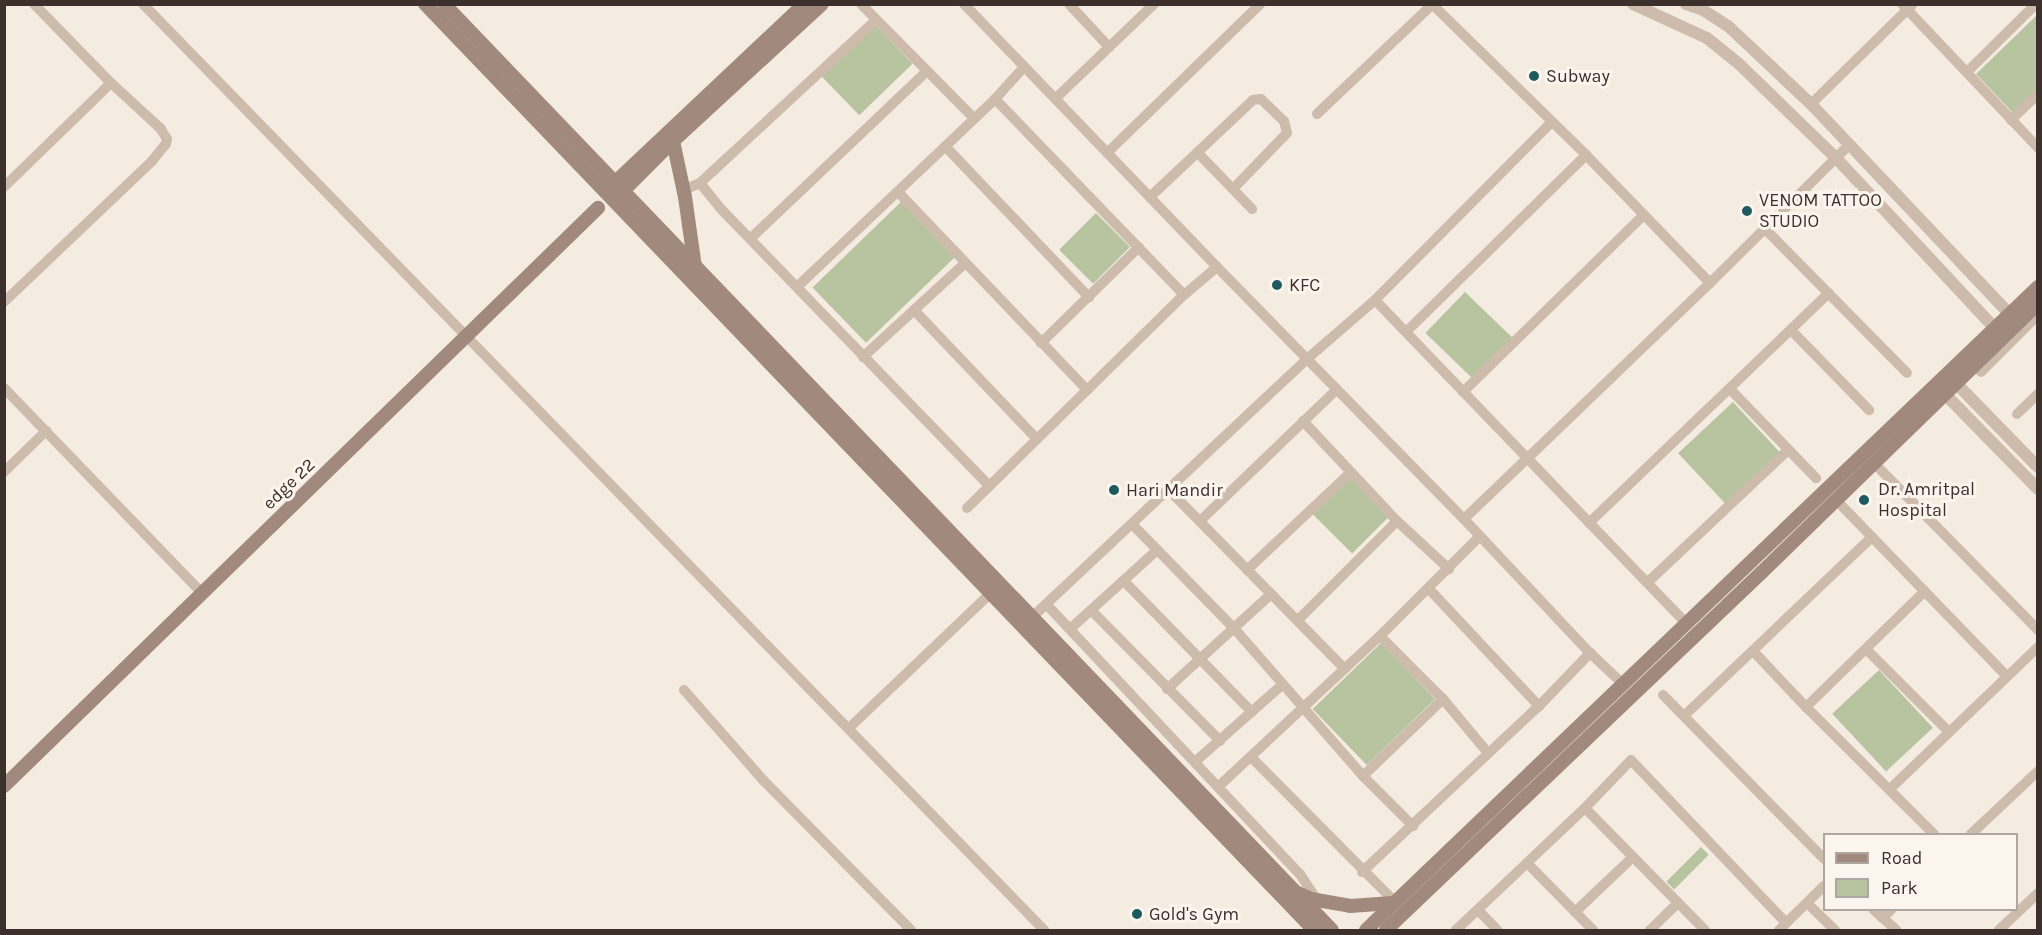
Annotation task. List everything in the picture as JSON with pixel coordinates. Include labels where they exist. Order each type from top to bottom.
[{"type":"main road","points":[[425,4],[614,192],[695,267],[1314,930]]},
{"type":"main road","points":[[444,4],[614,192],[991,593],[1027,622],[1332,930]]},
{"type":"main road","points":[[614,192],[804,4]]},
{"type":"main road","points":[[614,192],[822,4]]},
{"type":"main road","points":[[673,141],[684,190],[695,267]]},
{"type":"main road","name":"edge 22","points":[[4,786],[598,208],[599,200],[614,192]]},
{"type":"main road","points":[[2027,320],[2037,287]]},
{"type":"main road","points":[[1386,930],[1874,463],[1941,390],[1999,333],[2027,320],[2037,304]]},
{"type":"main road","points":[[1366,930],[1622,683],[1941,390]]},
{"type":"main road","points":[[1293,891],[1317,900],[1350,906],[1393,902]]},
{"type":"main road","points":[[1401,915],[1402,930]]},
{"type":"street","points":[[4,302],[166,144],[165,134],[160,128],[111,83],[34,4]]},
{"type":"street","points":[[143,4],[1044,930]]},
{"type":"street","points":[[861,4],[974,118]]},
{"type":"street","points":[[964,4],[1464,519],[1590,653],[1622,683]]},
{"type":"street","points":[[1069,4],[1109,47]]},
{"type":"street","points":[[1056,99],[1154,4]]},
{"type":"street","points":[[1107,153],[1260,4]]},
{"type":"street","points":[[1633,4],[1707,38],[1737,62],[1837,159],[1999,333]]},
{"type":"street","points":[[1686,4],[1703,10],[1728,26],[1811,104],[1849,145],[2027,320],[1981,372]]},
{"type":"street","points":[[1967,72],[2036,4]]},
{"type":"street","points":[[1317,114],[1432,5],[1586,155],[1710,283]]},
{"type":"street","points":[[1811,104],[1907,6],[2037,148]]},
{"type":"street","points":[[684,190],[700,183],[876,20]]},
{"type":"street","points":[[798,286],[995,99],[1024,68]]},
{"type":"street","points":[[751,238],[926,72]]},
{"type":"street","points":[[6,183],[111,83]]},
{"type":"street","points":[[2011,120],[2037,94]]},
{"type":"street","points":[[995,99],[1184,295]]},
{"type":"street","points":[[1150,197],[1252,100],[1265,101],[1284,121],[1287,133],[1233,189]]},
{"type":"street","points":[[1027,622],[1307,359],[1375,300],[1551,123]]},
{"type":"street","points":[[1464,519],[1710,283],[1849,145]]},
{"type":"street","points":[[945,146],[1089,297]]},
{"type":"street","points":[[1198,153],[1252,209]]},
{"type":"street","points":[[1406,332],[1586,155]]},
{"type":"street","points":[[700,183],[863,357],[989,486]]},
{"type":"street","points":[[898,192],[964,264],[1087,390]]},
{"type":"street","points":[[1463,392],[1643,216]]},
{"type":"street","points":[[1765,229],[1907,373]]},
{"type":"street","points":[[1041,343],[1139,247]]},
{"type":"street","points":[[863,357],[964,264]]},
{"type":"street","points":[[967,508],[1184,295],[1217,267]]},
{"type":"street","points":[[1588,523],[1829,292]]},
{"type":"street","points":[[1375,300],[1686,623]]},
{"type":"street","points":[[914,310],[1037,439]]},
{"type":"street","points":[[1791,330],[1869,410]]},
{"type":"street","points":[[1952,379],[2037,467]]},
{"type":"street","points":[[4,388],[202,593]]},
{"type":"street","points":[[1200,521],[1337,389]]},
{"type":"street","points":[[1730,389],[1787,451],[1816,478]]},
{"type":"street","points":[[1941,390],[2037,489]]},
{"type":"street","points":[[2017,414],[2037,394]]},
{"type":"street","points":[[1303,421],[1397,521],[1449,569]]},
{"type":"street","points":[[4,472],[46,431]]},
{"type":"street","points":[[1648,582],[1787,451]]},
{"type":"street","points":[[1874,463],[2037,630]]},
{"type":"street","points":[[1247,570],[1350,472]]},
{"type":"street","points":[[1168,489],[1345,669]]},
{"type":"street","points":[[1841,505],[2007,676]]},
{"type":"street","points":[[1298,620],[1397,521]]},
{"type":"street","points":[[1132,524],[1233,627],[1303,709],[1413,826]]},
{"type":"street","points":[[1220,786],[1429,589],[1479,537]]},
{"type":"street","points":[[1685,715],[1872,537]]},
{"type":"street","points":[[1070,630],[1157,550]]},
{"type":"street","points":[[1124,581],[1252,712]]},
{"type":"street","points":[[1429,589],[1539,706]]},
{"type":"street","points":[[1806,707],[1925,591]]},
{"type":"street","points":[[849,728],[991,593]]},
{"type":"street","points":[[1167,689],[1198,658],[1271,594]]},
{"type":"street","points":[[1047,605],[1220,786],[1300,874],[1317,900]]},
{"type":"street","points":[[1091,610],[1220,741]]},
{"type":"street","points":[[1380,636],[1443,699],[1488,753]]},
{"type":"street","points":[[1890,789],[2037,647]]},
{"type":"street","points":[[1867,650],[1949,732]]},
{"type":"street","points":[[1754,651],[1806,707],[1933,833]]},
{"type":"street","points":[[1362,872],[1539,706],[1590,653]]},
{"type":"street","points":[[1196,761],[1283,684]]},
{"type":"street","points":[[684,690],[764,781],[911,930]]},
{"type":"street","points":[[1663,695],[1823,858]]},
{"type":"street","points":[[1364,776],[1443,699]]},
{"type":"street","points":[[1252,758],[1393,902]]},
{"type":"street","points":[[1456,930],[1585,808],[1631,760],[1782,927],[1823,887]]},
{"type":"street","points":[[1972,833],[2037,771]]},
{"type":"street","points":[[1585,808],[1705,930]]},
{"type":"street","points":[[1575,912],[1633,857]]},
{"type":"street","points":[[1527,863],[1593,930]]},
{"type":"street","points":[[1999,930],[2037,893]]},
{"type":"street","points":[[1650,930],[1678,903]]},
{"type":"street","points":[[1807,903],[1835,930]]},
{"type":"street","points":[[1478,910],[1497,930]]},
{"type":"street","points":[[1878,914],[1896,930]]},
{"type":"green space","points":[[2037,15],[2037,89],[2013,113],[1976,74]]},
{"type":"green space","points":[[875,25],[913,64],[859,115],[822,76]]},
{"type":"green space","points":[[901,202],[954,257],[866,343],[813,287]]},
{"type":"green space","points":[[1096,213],[1130,247],[1093,284],[1059,250]]},
{"type":"green space","points":[[1465,292],[1512,338],[1473,379],[1425,333]]},
{"type":"green space","points":[[1733,402],[1780,452],[1725,504],[1678,453]]},
{"type":"green space","points":[[1350,475],[1390,515],[1352,553],[1312,513]]},
{"type":"green space","points":[[1381,643],[1435,699],[1367,765],[1313,709]]},
{"type":"green space","points":[[1879,670],[1933,728],[1886,771],[1832,714]]},
{"type":"green space","points":[[1701,847],[1709,855],[1674,889],[1666,882]]},
{"type":"place","name":"Subway","points":[[1534,76]]},
{"type":"place","name":"VENOM TATTOO STUDIO","points":[[1747,211]]},
{"type":"place","name":"KFC","points":[[1277,285]]},
{"type":"place","name":"Hari Mandir","points":[[1114,490]]},
{"type":"place","name":"Dr. Amritpal Hospital","points":[[1864,500]]},
{"type":"place","name":"Gold's Gym","points":[[1137,914]]}]
